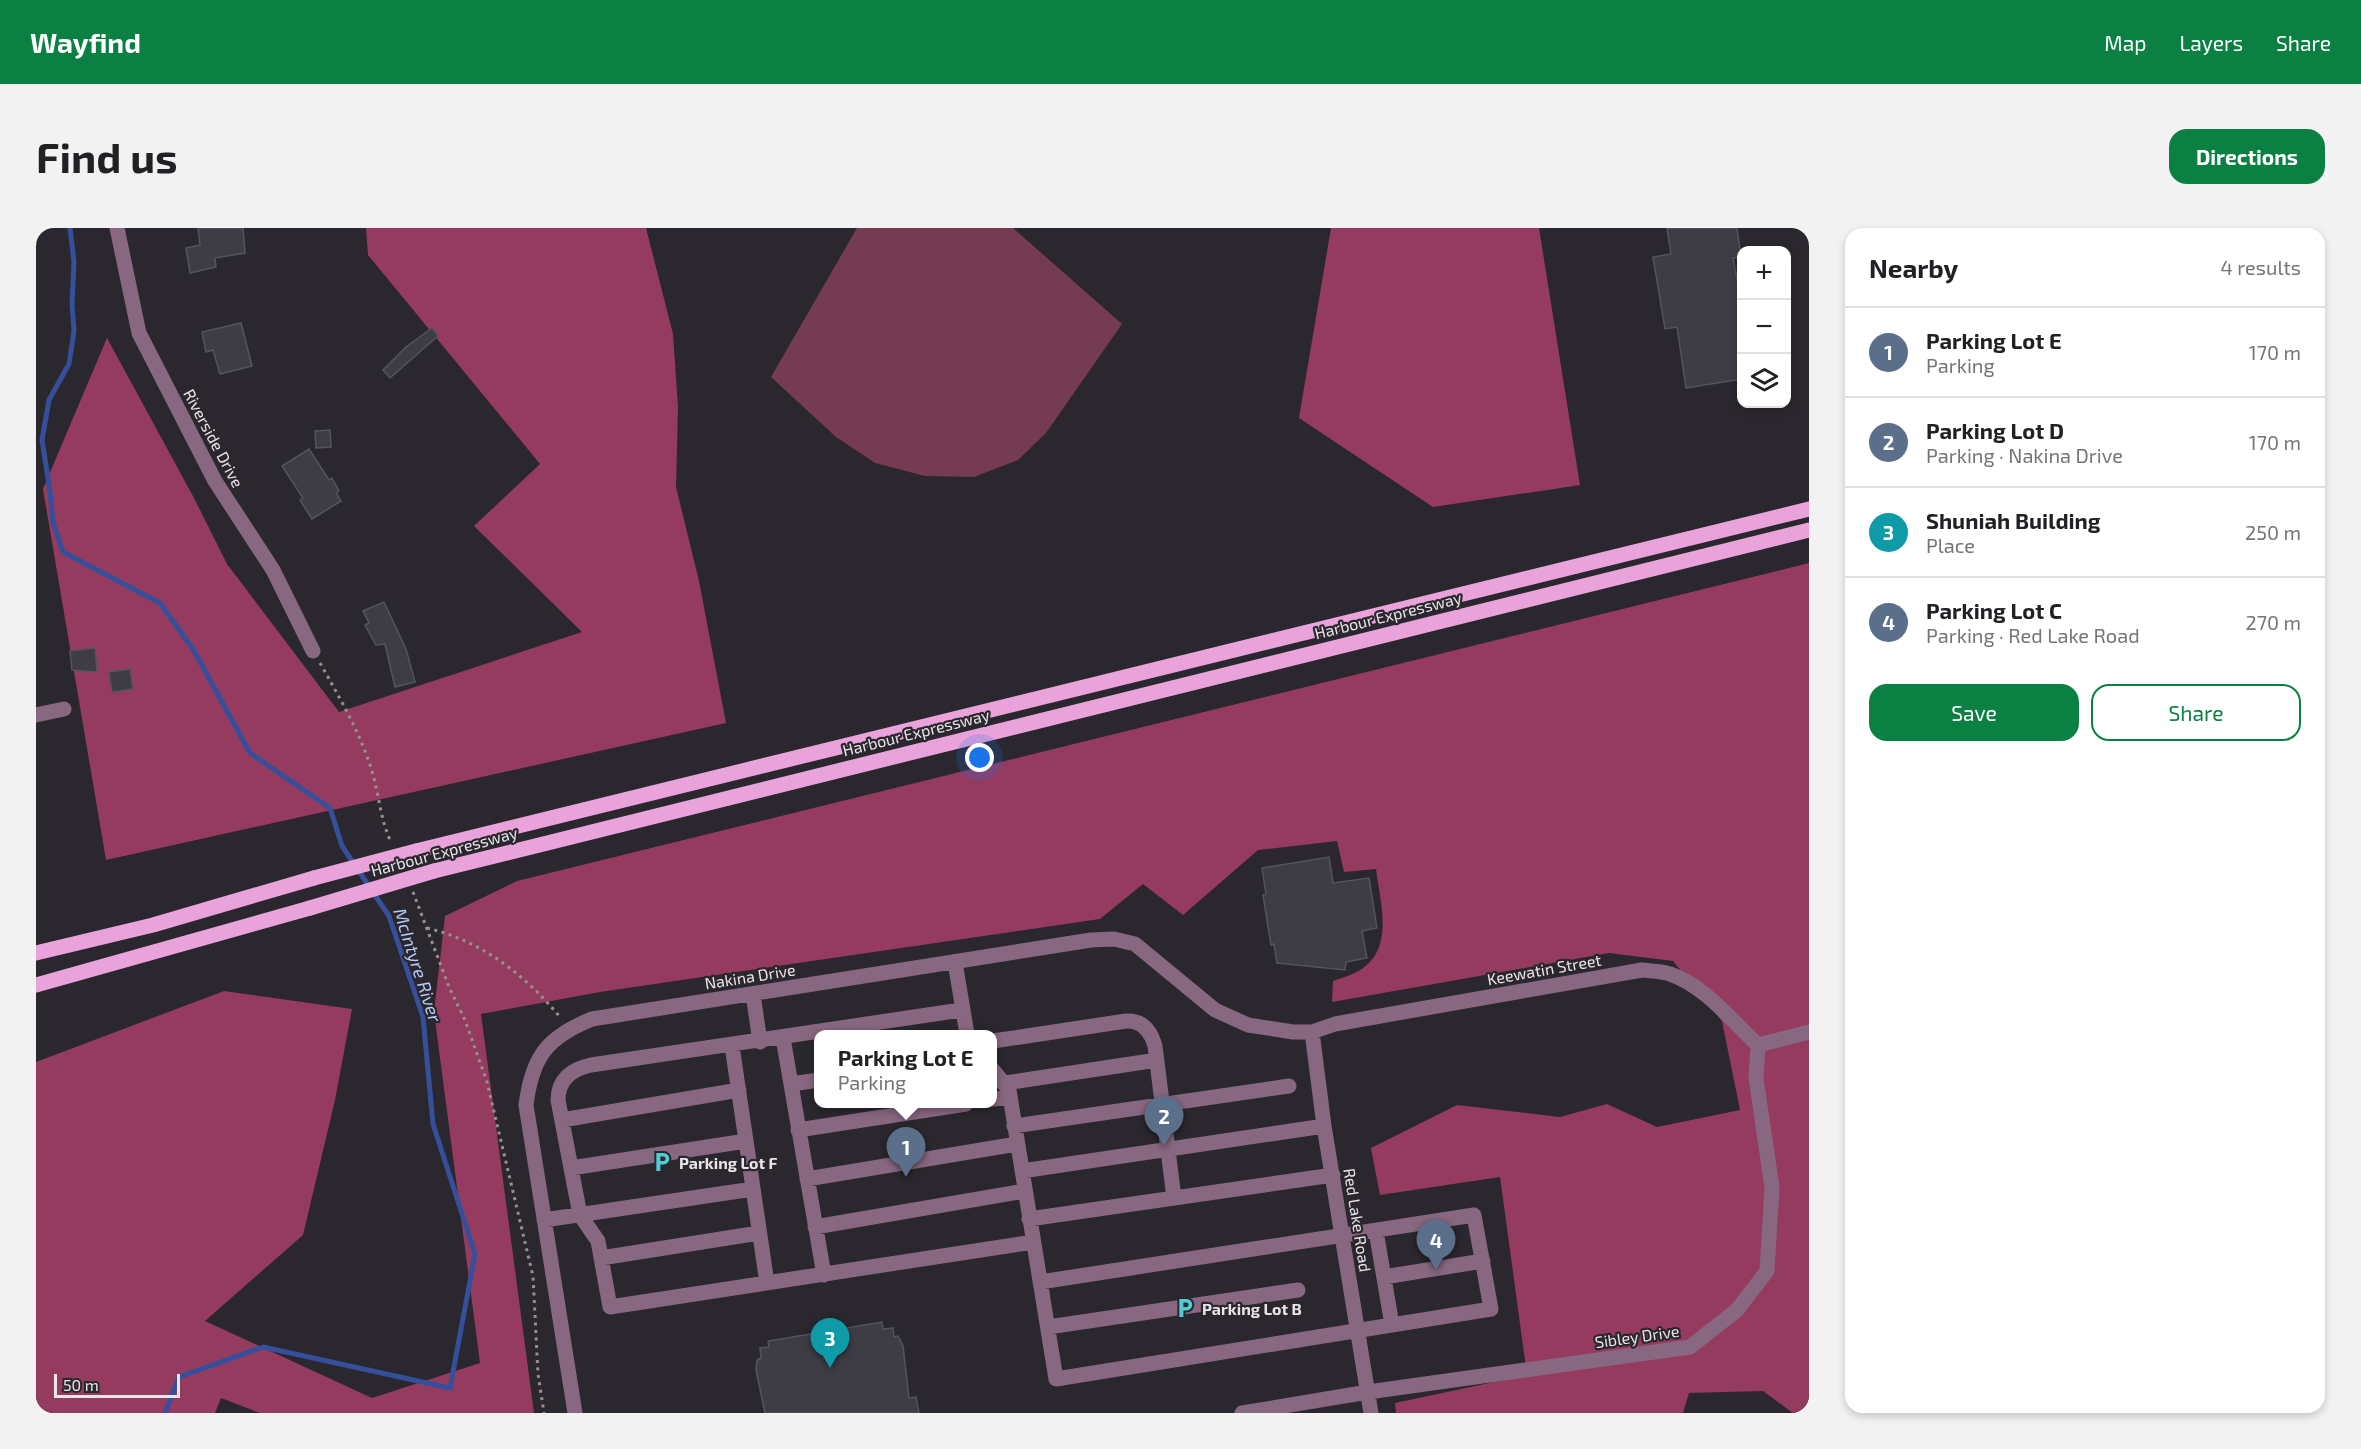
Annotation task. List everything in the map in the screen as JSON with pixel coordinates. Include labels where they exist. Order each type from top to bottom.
[{"type":"main road","name":"Harbour Expressway","points":[[36,953],[153,925],[416,851],[1809,509]]},
{"type":"main road","name":"Harbour Expressway","points":[[36,985],[434,871],[1809,530]]},
{"type":"street","name":"Riverside Drive","points":[[117,228],[139,333],[215,481],[273,570],[313,651]]},
{"type":"street","points":[[36,715],[64,709]]},
{"type":"street","name":"Nakina Drive","points":[[575,1413],[527,1116],[529,1082],[538,1057],[554,1039],[569,1028],[592,1019],[1091,940],[1114,939],[1135,944],[1215,1010],[1231,1018],[1248,1025],[1270,1029],[1312,1032]]},
{"type":"street","points":[[955,962],[966,1030]]},
{"type":"street","name":"Keewatin Street","points":[[1312,1032],[1335,1024],[1642,970],[1668,973],[1684,980],[1702,992],[1758,1046]]},
{"type":"street","points":[[753,993],[760,1042]]},
{"type":"street","points":[[834,1030],[961,1010]]},
{"type":"street","points":[[997,1040],[1132,1020],[1138,1021],[1151,1034],[1157,1060],[1174,1198]]},
{"type":"street","name":"Red Lake Road","points":[[1312,1032],[1324,1126],[1371,1413]]},
{"type":"street","points":[[1758,1046],[1809,1032]]},
{"type":"street","points":[[814,1033],[579,1068],[566,1077],[559,1089],[558,1100],[580,1215],[598,1241],[610,1307],[1033,1242]]},
{"type":"street","points":[[783,1038],[824,1275]]},
{"type":"street","points":[[732,1046],[767,1283]]},
{"type":"street","name":"Sibley Drive","points":[[1242,1413],[1368,1392],[1690,1347],[1737,1310],[1767,1271],[1772,1187],[1756,1078],[1758,1046]]},
{"type":"street","points":[[997,1096],[1007,1090],[1157,1060]]},
{"type":"street","points":[[997,1076],[1007,1090],[1056,1379],[1491,1309],[1474,1215],[1040,1282]]},
{"type":"street","points":[[791,1084],[814,1081]]},
{"type":"street","points":[[1014,1126],[1289,1086]]},
{"type":"street","points":[[562,1120],[739,1090]]},
{"type":"street","points":[[798,1130],[940,1108]]},
{"type":"street","points":[[1022,1171],[1324,1126]]},
{"type":"street","points":[[572,1168],[746,1141]]},
{"type":"street","points":[[807,1179],[1017,1144]]},
{"type":"street","points":[[1029,1219],[1333,1175]]},
{"type":"street","points":[[544,1220],[753,1189]]},
{"type":"street","points":[[815,1227],[1025,1191]]},
{"type":"street","points":[[1376,1231],[1392,1325]]},
{"type":"street","points":[[601,1258],[759,1233]]},
{"type":"street","points":[[1384,1276],[1483,1261]]},
{"type":"street","points":[[1048,1328],[1298,1290]]},
{"type":"path","points":[[313,651],[347,711],[369,762],[379,793],[385,830],[395,851]]},
{"type":"path","points":[[409,884],[449,987],[465,1020],[487,1082],[533,1276],[538,1374],[544,1413]]},
{"type":"path","points":[[427,928],[451,933],[497,957],[525,980],[569,1028]]},
{"type":"shaded area","points":[[366,228],[646,228],[673,334],[678,407],[676,487],[699,581],[726,723],[106,860],[43,489],[107,338],[194,498],[227,564],[339,712],[582,632],[474,526],[540,464],[368,255]]},
{"type":"shaded area","points":[[857,228],[1013,228],[1122,324],[1046,433],[1018,460],[974,477],[925,476],[875,463],[836,437],[771,377]]},
{"type":"shaded area","points":[[1331,228],[1539,228],[1580,485],[1433,507],[1299,418]]},
{"type":"shaded area","points":[[1809,563],[1809,1413],[1793,1413],[1763,1391],[1689,1393],[1683,1413],[1396,1413],[1395,1403],[1527,1375],[1500,1177],[1380,1195],[1371,1148],[1457,1105],[1560,1117],[1607,1104],[1657,1127],[1740,1110],[1722,1021],[1673,961],[1609,953],[1332,1002],[1333,981],[1357,972],[1371,961],[1378,950],[1383,924],[1376,869],[1344,872],[1337,841],[1258,850],[1183,915],[1143,884],[1100,919],[600,992],[481,1014],[534,1413],[260,1413],[221,1398],[215,1413],[36,1413],[36,1062],[224,991],[352,1009],[335,1100],[303,1235],[205,1321],[372,1398],[480,1363],[434,1012],[445,916],[517,881]]},
{"type":"building","points":[[198,228],[243,228],[245,253],[215,258],[216,267],[190,273],[186,248],[200,245]]},
{"type":"building","points":[[1667,228],[1737,228],[1739,246],[1737,246],[1737,258],[1733,258],[1737,279],[1737,380],[1686,388],[1677,327],[1665,329],[1653,257],[1671,254]]},
{"type":"building","points":[[241,323],[252,366],[220,374],[213,350],[206,352],[202,332]]},
{"type":"building","points":[[432,328],[438,336],[390,378],[383,370],[406,347]]},
{"type":"building","points":[[330,430],[331,447],[316,448],[315,431]]},
{"type":"building","points":[[309,449],[329,480],[332,478],[341,501],[312,519],[300,500],[303,498],[282,466]]},
{"type":"building","points":[[384,602],[406,649],[415,682],[395,687],[385,644],[376,645],[365,625],[369,623],[363,611]]},
{"type":"building","points":[[95,648],[97,672],[72,670],[70,651]]},
{"type":"building","points":[[130,669],[133,689],[112,692],[109,672]]},
{"type":"building","points":[[1329,857],[1333,883],[1369,878],[1377,928],[1362,931],[1367,958],[1346,962],[1345,970],[1277,963],[1274,944],[1271,945],[1263,895],[1266,894],[1262,868]]},
{"type":"building","points":[[882,1322],[883,1329],[893,1328],[894,1337],[898,1336],[903,1346],[909,1398],[916,1397],[919,1413],[765,1413],[756,1370],[757,1360],[761,1358],[760,1348],[769,1347],[768,1341]]},
{"type":"waterway","name":"McIntyre River","points":[[70,228],[74,262],[72,304],[74,331],[69,364],[49,400],[42,440],[53,522],[63,552],[160,603],[193,649],[250,753],[330,808],[342,846],[389,916],[423,1017],[433,1124],[475,1254],[450,1388],[263,1347],[179,1377],[165,1413]]},
{"type":"place","name":"Parking Lot D","points":[[1164,1146]]},
{"type":"place","name":"Parking Lot F","points":[[662,1162]]},
{"type":"place","name":"Parking Lot E","points":[[906,1177]]},
{"type":"place","name":"Parking Lot C","points":[[1436,1270]]},
{"type":"place","name":"Parking Lot B","points":[[1185,1308]]},
{"type":"place","name":"Shuniah Building","points":[[830,1368]]}]
